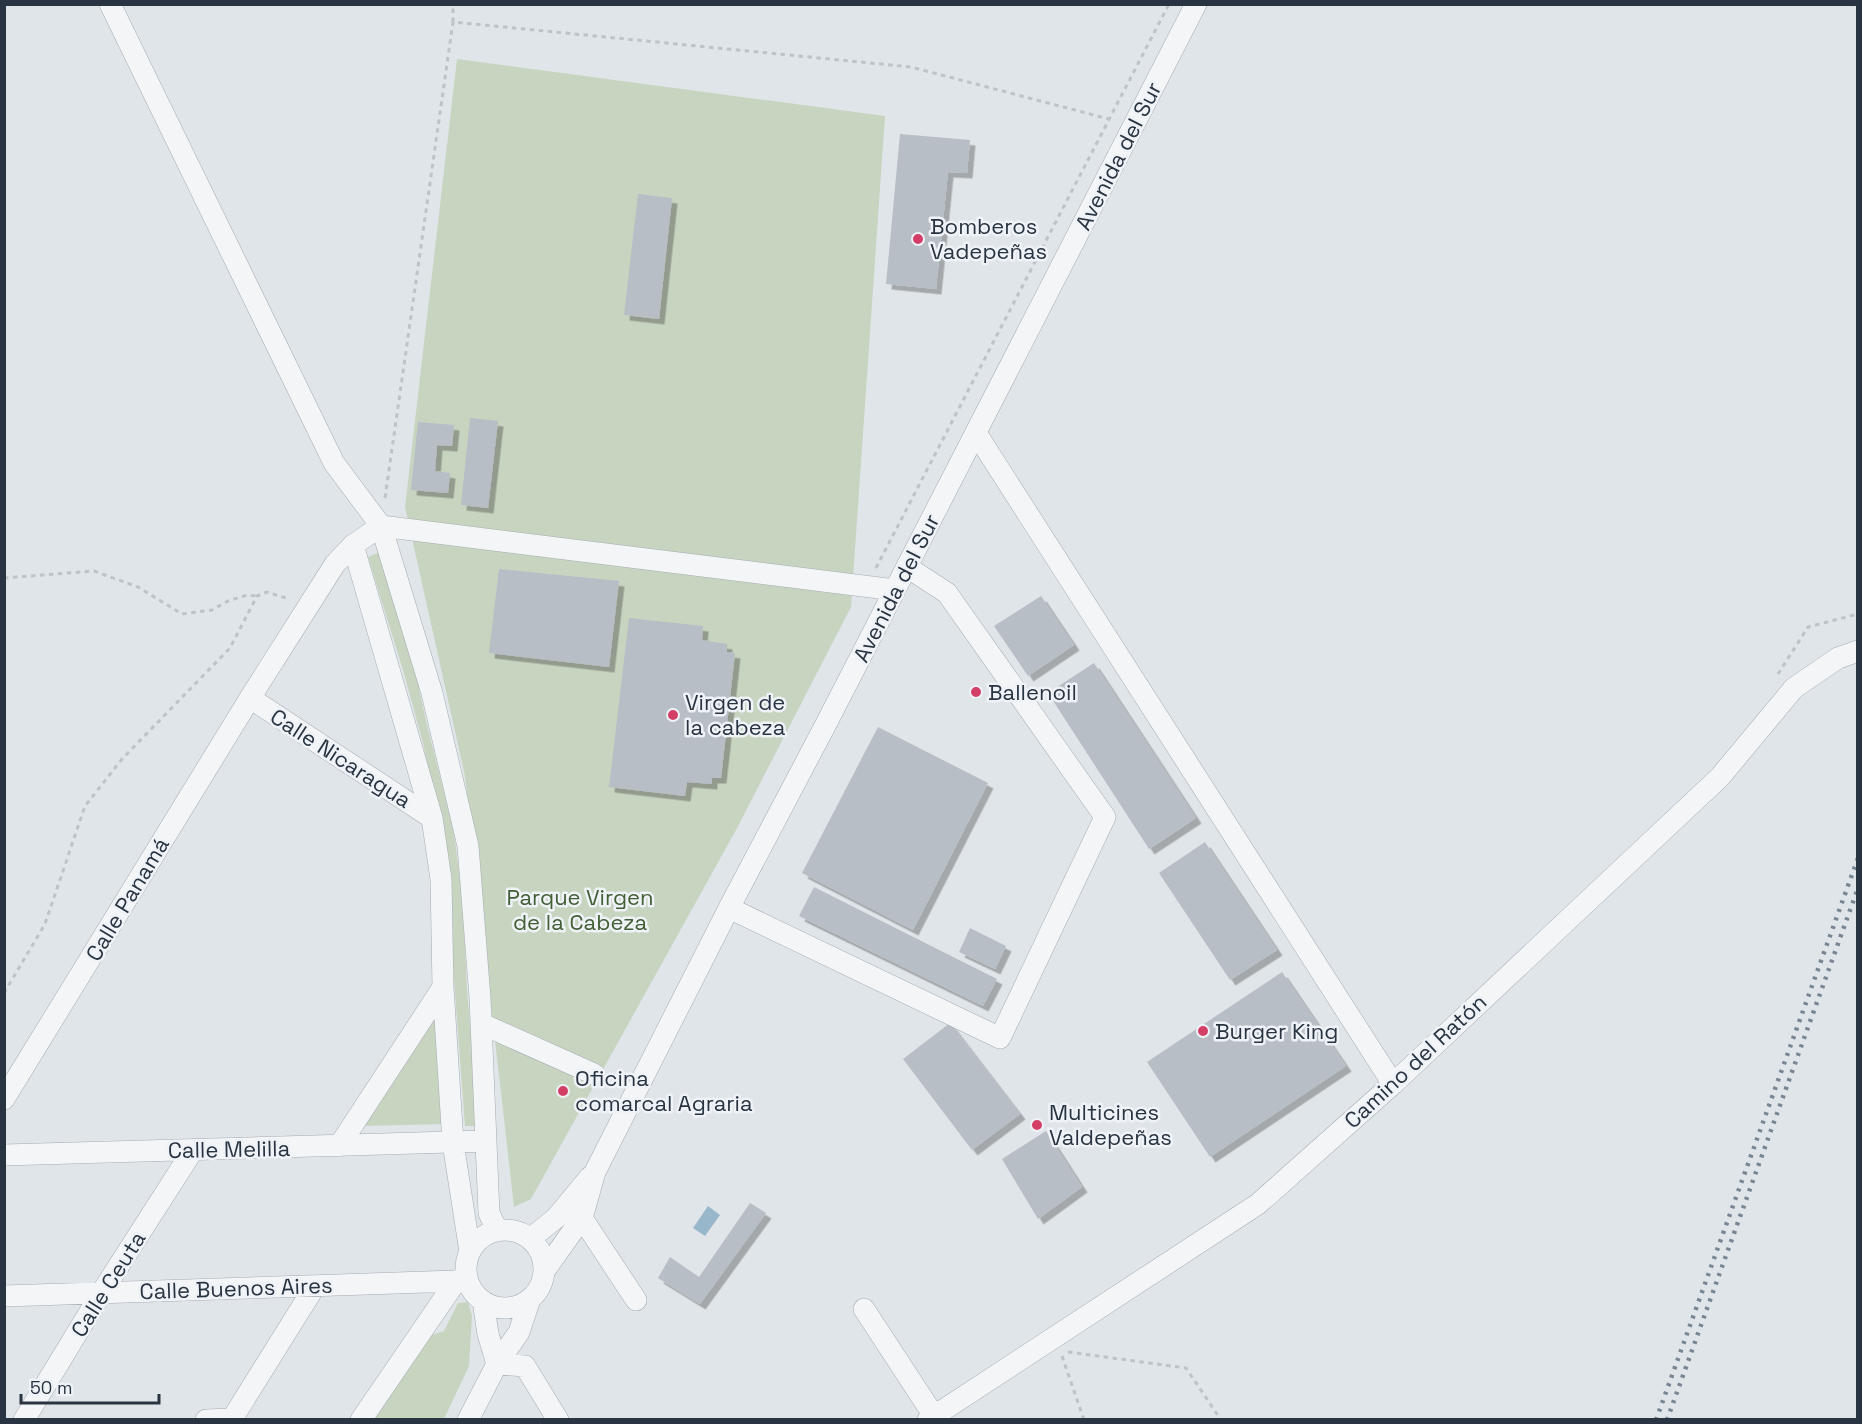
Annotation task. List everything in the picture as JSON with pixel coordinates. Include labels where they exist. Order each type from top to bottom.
[{"type":"street","points":[[110,4],[334,463],[381,526],[432,693],[468,846],[482,1024],[489,1213],[497,1230]]},
{"type":"street","name":"Avenida del Sur","points":[[545,1270],[582,1218],[595,1172],[1196,4]]},
{"type":"street","points":[[976,433],[1393,1084]]},
{"type":"street","points":[[381,526],[895,590]]},
{"type":"street","name":"Calle Panamá","points":[[4,1099],[335,564],[353,545],[381,526]]},
{"type":"street","points":[[353,545],[432,818],[441,879],[442,987],[453,1143],[470,1252]]},
{"type":"street","points":[[729,908],[1000,1038],[1105,817],[947,593],[907,567]]},
{"type":"street","name":"Camino del Ratón","points":[[931,1418],[1258,1204],[1393,1084],[1720,777],[1794,688],[1838,658],[1857,651]]},
{"type":"street","name":"Calle Nicaragua","points":[[250,698],[432,818]]},
{"type":"street","points":[[339,1146],[442,987]]},
{"type":"street","points":[[482,1024],[594,1074]]},
{"type":"street","name":"Calle Melilla","points":[[4,1155],[485,1141]]},
{"type":"street","name":"Calle Ceuta","points":[[24,1419],[193,1150]]},
{"type":"street","name":"Avenida del Sur","points":[[531,1238],[556,1218],[595,1172]]},
{"type":"street","points":[[582,1218],[636,1300]]},
{"type":"street","points":[[362,1419],[462,1280],[470,1252],[481,1238],[497,1230],[520,1232],[531,1238],[539,1247],[544,1258],[543,1281],[538,1291],[519,1306],[507,1308],[483,1301],[462,1280]]},
{"type":"street","name":"Calle Buenos Aires","points":[[4,1296],[462,1280]]},
{"type":"street","points":[[206,1419],[232,1419],[315,1286]]},
{"type":"street","points":[[468,1419],[497,1364],[519,1332],[530,1299]]},
{"type":"street","points":[[483,1301],[488,1334],[497,1364]]},
{"type":"street","points":[[864,1309],[931,1418]]},
{"type":"street","points":[[497,1364],[525,1366],[558,1419]]},
{"type":"path","points":[[381,526],[453,22],[453,4]]},
{"type":"path","points":[[874,572],[1169,4]]},
{"type":"path","points":[[1849,4],[1857,7]]},
{"type":"path","points":[[453,22],[911,67],[1110,119]]},
{"type":"path","points":[[4,578],[94,571],[138,587],[182,614],[212,610],[228,601],[267,592],[288,598],[308,608]]},
{"type":"path","points":[[4,993],[45,924],[85,806],[122,759],[230,648],[257,596]]},
{"type":"path","points":[[1084,1419],[1060,1351],[1186,1368],[1221,1419]]},
{"type":"green space","name":"Parque Virgen de la Cabeza","points":[[457,59],[885,116],[851,607],[736,830],[531,1199],[514,1207],[465,776],[405,507]]},
{"type":"green space","points":[[380,552],[414,666],[454,832],[463,904],[467,990],[479,1126],[465,1126],[444,846],[423,743],[368,557]]},
{"type":"green space","points":[[438,1014],[443,1124],[364,1126]]},
{"type":"green space","points":[[468,1302],[472,1316],[469,1366],[444,1419],[362,1420],[426,1337],[444,1331],[458,1303]]},
{"type":"water","points":[[708,1206],[720,1215],[705,1236],[693,1228]]},
{"type":"building","points":[[900,134],[970,140],[967,173],[948,172],[936,289],[886,284]]},
{"type":"building","points":[[638,194],[672,198],[659,319],[624,315]]},
{"type":"building","points":[[470,418],[498,421],[488,508],[461,505]]},
{"type":"building","points":[[418,422],[454,425],[452,446],[437,445],[435,471],[450,473],[448,493],[411,490]]},
{"type":"building","points":[[499,569],[619,581],[609,667],[489,653]]},
{"type":"building","points":[[1041,596],[1074,645],[1028,676],[994,626]]},
{"type":"building","name":"Virgen de la cabeza","points":[[629,618],[703,626],[702,640],[727,644],[727,652],[735,653],[721,778],[712,778],[712,784],[687,782],[685,796],[609,787]]},
{"type":"building","points":[[1094,663],[1196,818],[1149,849],[1048,693]]},
{"type":"building","points":[[878,727],[988,783],[913,930],[802,873]]},
{"type":"building","points":[[1205,842],[1277,950],[1230,980],[1159,873]]},
{"type":"building","points":[[814,887],[997,979],[983,1006],[799,916]]},
{"type":"building","points":[[970,928],[1006,946],[995,969],[959,952]]},
{"type":"building","points":[[1282,972],[1346,1066],[1210,1157],[1147,1062]]},
{"type":"building","points":[[950,1023],[1020,1114],[972,1150],[903,1059]]},
{"type":"building","points":[[1046,1131],[1082,1187],[1038,1219],[1002,1159]]},
{"type":"building","points":[[750,1203],[766,1213],[700,1304],[658,1278],[670,1257],[699,1277]]},
{"type":"railway","points":[[1656,1420],[1858,858]]},
{"type":"railway","points":[[1667,1420],[1858,888]]},
{"type":"place","name":"Bomberos Vadepeñas","points":[[918,239]]},
{"type":"place","name":"Ballenoil","points":[[976,692]]},
{"type":"place","name":"Virgen de la cabeza","points":[[673,715]]},
{"type":"place","name":"Burger King","points":[[1203,1031]]},
{"type":"place","name":"Oficina comarcal Agraria","points":[[563,1091]]},
{"type":"place","name":"Multicines Valdepeñas","points":[[1037,1125]]}]
